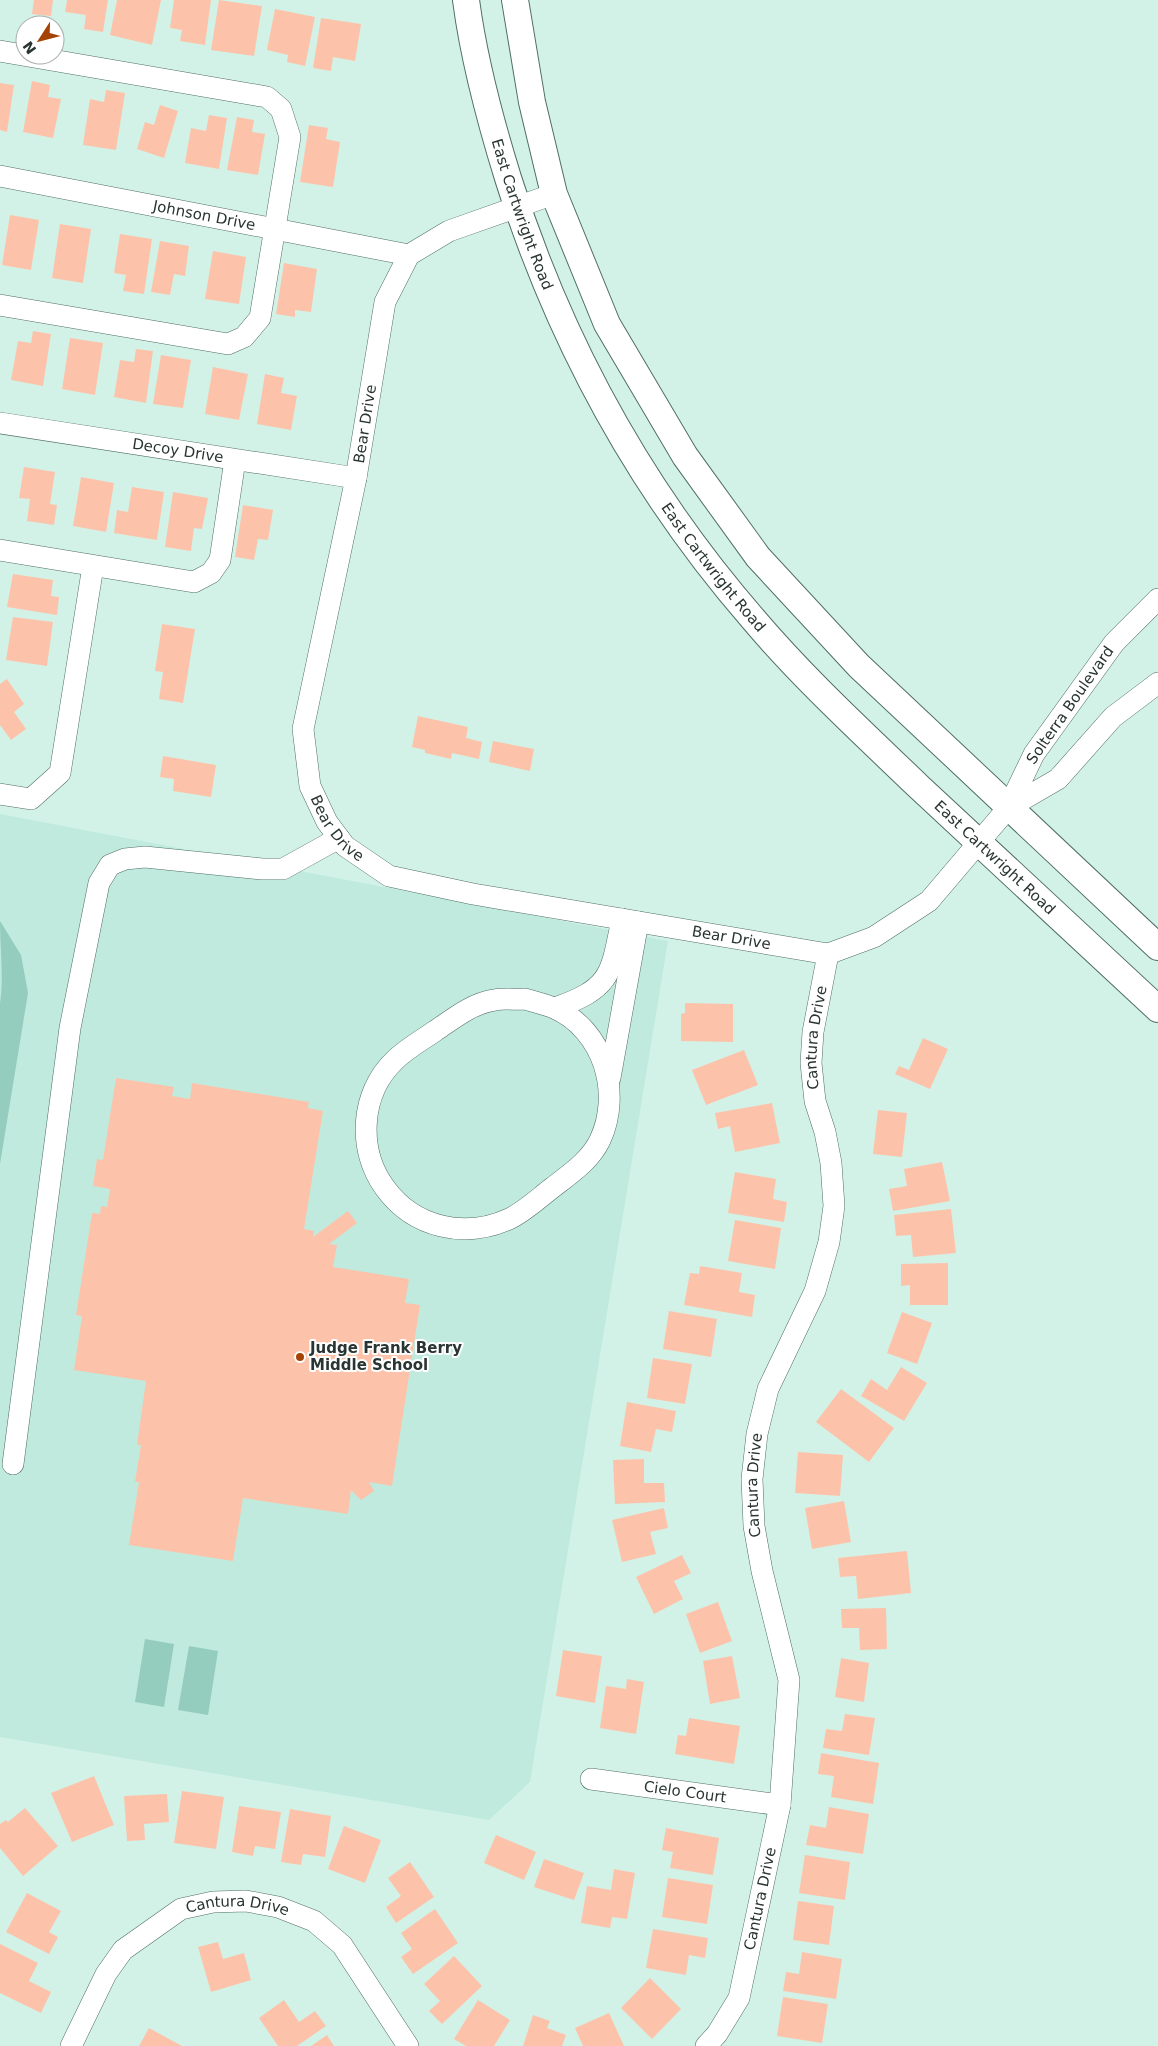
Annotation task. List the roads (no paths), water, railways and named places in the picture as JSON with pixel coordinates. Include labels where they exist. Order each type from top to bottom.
[{"type":"main road","name":"East Cartwright Road","points":[[466,0],[488,113],[517,207],[534,254],[575,351],[622,439],[678,526],[754,621],[833,705],[1158,1009]]},
{"type":"main road","points":[[515,0],[532,102],[554,194],[607,324],[685,456],[758,557],[859,666],[1158,947]]},
{"type":"street","points":[[0,51],[267,97],[281,109],[290,138],[260,318],[244,337],[228,344],[0,304]]},
{"type":"street","name":"Johnson Drive","points":[[0,176],[409,255]]},
{"type":"street","points":[[409,255],[448,231],[554,194]]},
{"type":"street","name":"Bear Drive","points":[[409,255],[385,302],[356,478],[303,729],[310,786],[327,822],[345,846],[389,876],[473,894],[828,954],[874,937],[929,901],[1008,808]]},
{"type":"street","name":"Decoy Drive","points":[[0,425],[356,478]]},
{"type":"street","points":[[0,550],[194,582],[211,573],[220,560],[235,460]]},
{"type":"street","points":[[0,794],[31,799],[60,773],[93,566]]},
{"type":"street","name":"Solterra Boulevard","points":[[1008,808],[1022,776],[1039,747],[1114,642],[1158,599]]},
{"type":"street","name":"Solterra Boulevard","points":[[1008,808],[1058,779],[1113,717],[1158,683]]},
{"type":"street","points":[[13,1464],[70,1028],[99,883],[110,865],[125,859],[145,857],[262,869],[282,869],[339,838]]},
{"type":"street","points":[[555,1008],[591,993],[601,983],[613,966],[630,920]]},
{"type":"street","points":[[609,1080],[599,1051],[581,1026],[555,1008],[525,999],[494,1000],[465,1010],[395,1060],[376,1084],[366,1114],[366,1146],[376,1176],[394,1201],[420,1219],[450,1229],[481,1228],[511,1218],[581,1166],[600,1141],[609,1112],[609,1080],[630,920]]},
{"type":"street","name":"Cantura Drive","points":[[706,2046],[717,2034],[739,1998],[780,1805],[789,1680],[762,1571],[754,1526],[752,1479],[757,1434],[768,1390],[815,1291],[829,1242],[834,1206],[831,1163],[825,1132],[815,1101],[811,1063],[813,1032],[828,954]]},
{"type":"street","name":"Cielo Court","points":[[591,1779],[780,1805]]},
{"type":"street","name":"Cantura Drive","points":[[70,2046],[106,1974],[123,1950],[181,1909],[213,1902],[246,1901],[278,1907],[314,1921],[342,1945],[408,2046]]},
{"type":"place","name":"Judge Frank Berry Middle School","points":[[300,1357]]}]
